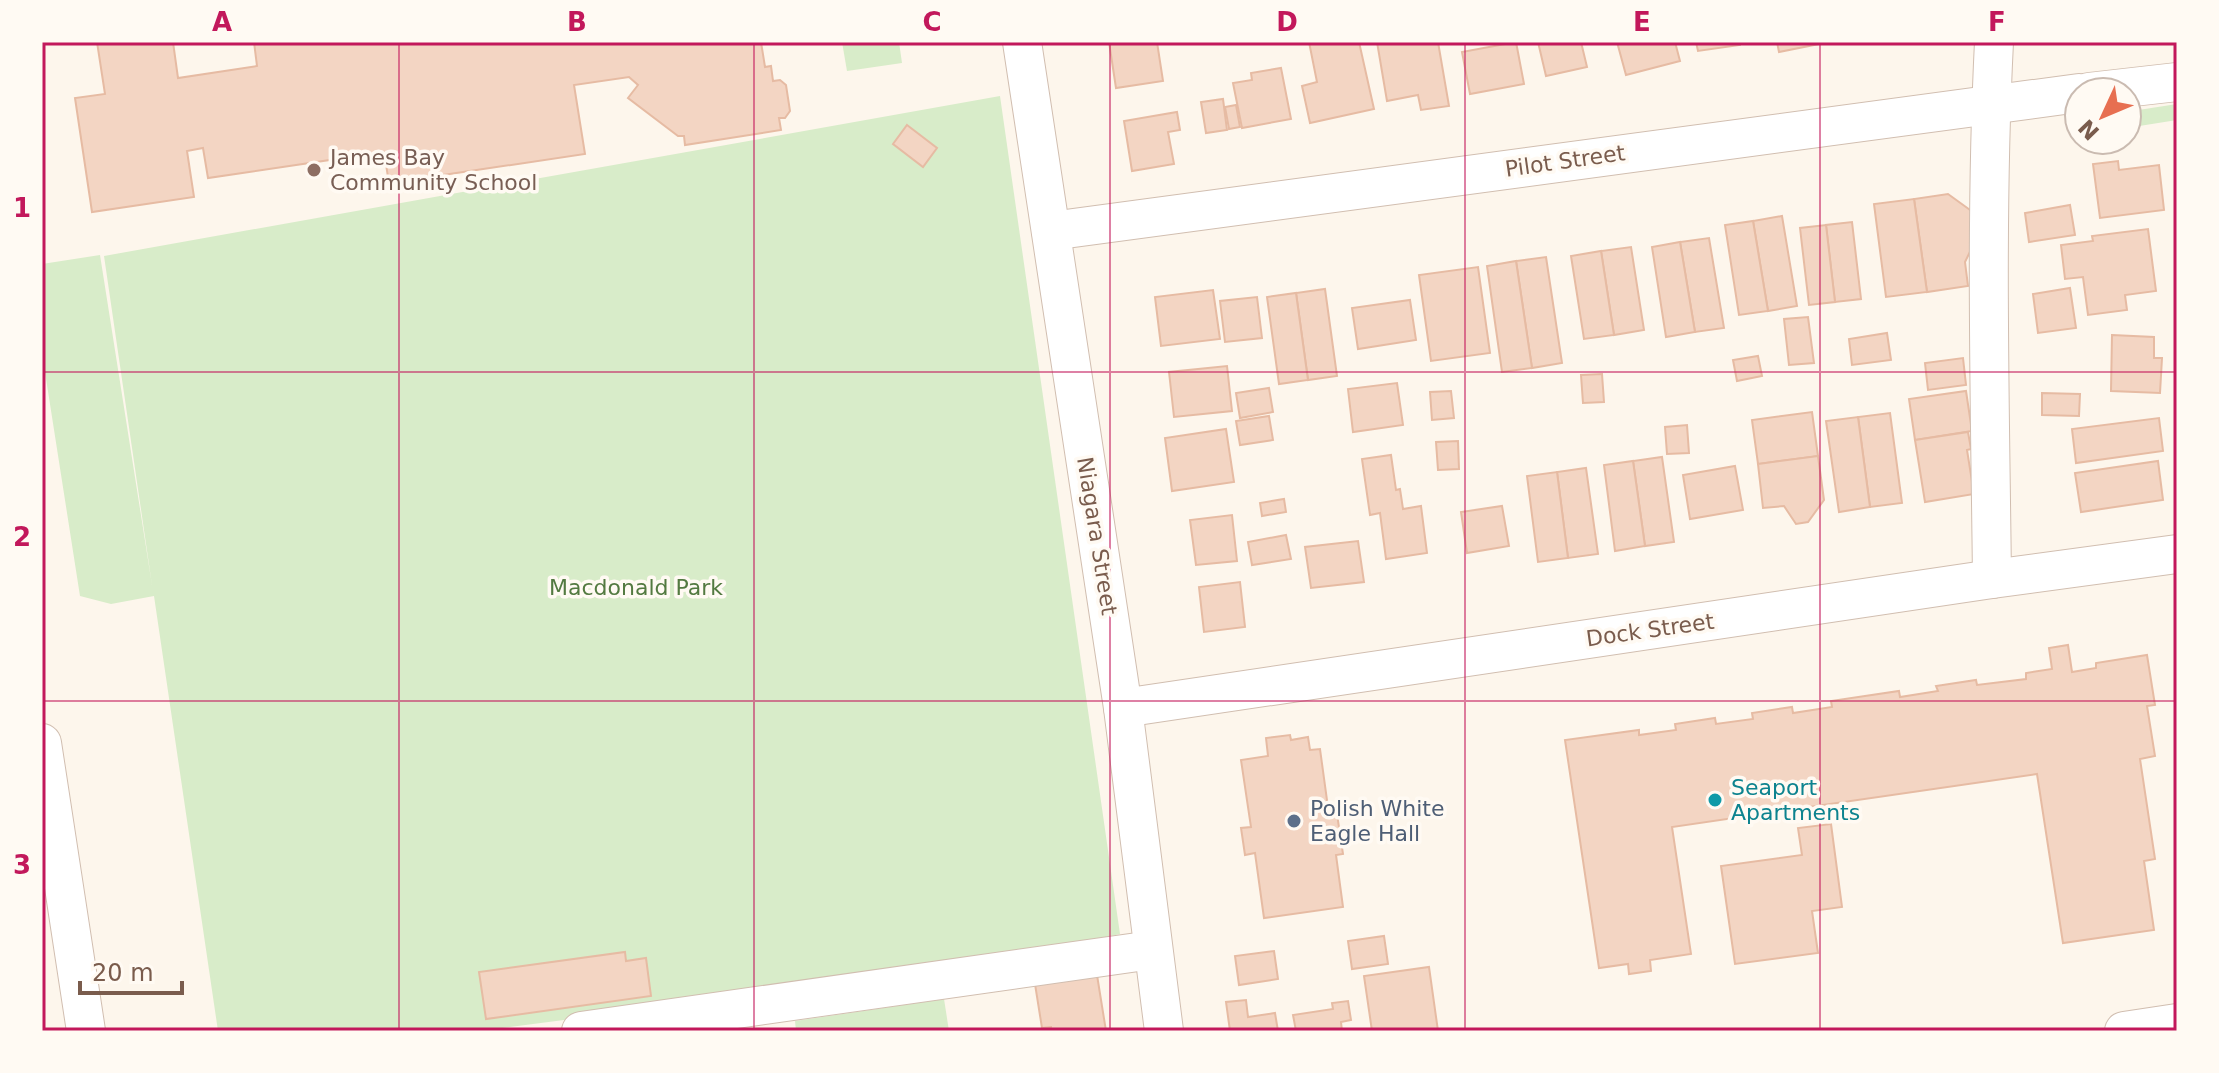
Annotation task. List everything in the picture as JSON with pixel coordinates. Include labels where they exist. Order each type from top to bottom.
[{"type":"street","name":"Niagara Street","points":[[1022,42],[1123,708],[1164,1031]]},
{"type":"street","points":[[1992,579],[1991,103],[1994,42]]},
{"type":"street","points":[[2143,86],[2177,82]]},
{"type":"street","name":"Pilot Street","points":[[1051,231],[2063,95]]},
{"type":"street","name":"Dock Street","points":[[1123,708],[2177,554]]},
{"type":"street","points":[[42,743],[86,1031]]},
{"type":"street","points":[[581,1031],[1152,950]]},
{"type":"street","points":[[2124,1031],[2177,1023]]},
{"type":"green space","points":[[842,42],[899,42],[902,63],[847,71]]},
{"type":"green space","name":"Macdonald Park","points":[[1000,96],[1120,934],[962,968],[480,1031],[218,1031],[154,596],[111,604],[80,596],[42,353],[42,264],[100,255],[152,585],[104,256]]},
{"type":"green space","points":[[2177,104],[2177,120],[2143,125],[2143,109]]},
{"type":"green space","points":[[944,999],[949,1031],[796,1031],[795,1021]]},
{"type":"building","points":[[97,42],[173,42],[178,78],[257,66],[254,42],[761,42],[765,67],[771,66],[773,81],[780,80],[786,85],[790,111],[785,118],[779,118],[781,130],[685,145],[684,136],[678,136],[628,98],[638,85],[629,77],[574,85],[585,154],[389,183],[384,152],[208,178],[203,148],[187,151],[194,197],[92,212],[75,98],[105,94]]},
{"type":"building","points":[[1109,42],[1157,42],[1163,81],[1116,88]]},
{"type":"building","points":[[1309,42],[1359,42],[1374,109],[1310,123],[1302,86],[1317,82]]},
{"type":"building","points":[[1377,42],[1438,42],[1449,106],[1421,110],[1418,95],[1387,101]]},
{"type":"building","points":[[1516,42],[1524,84],[1470,94],[1462,52]]},
{"type":"building","points":[[1538,42],[1581,42],[1587,67],[1546,76]]},
{"type":"building","points":[[1617,42],[1675,42],[1680,61],[1626,75]]},
{"type":"building","points":[[1696,42],[1740,42],[1740,45],[1698,51]]},
{"type":"building","points":[[1777,42],[1829,42],[1779,52]]},
{"type":"building","points":[[1281,68],[1291,119],[1242,128],[1233,83],[1252,80],[1251,73]]},
{"type":"building","points":[[1223,99],[1227,130],[1206,133],[1201,102]]},
{"type":"building","points":[[1236,105],[1240,127],[1229,129],[1225,107]]},
{"type":"building","points":[[1177,112],[1180,130],[1168,132],[1174,164],[1132,171],[1124,121]]},
{"type":"building","points":[[907,125],[937,148],[923,167],[893,144]]},
{"type":"building","points":[[2118,161],[2119,170],[2159,165],[2164,210],[2100,218],[2093,164]]},
{"type":"building","points":[[1948,194],[1977,215],[1980,231],[1965,262],[1968,286],[1927,292],[1914,199]]},
{"type":"building","points":[[1914,199],[1927,292],[1886,297],[1874,204]]},
{"type":"building","points":[[2070,205],[2075,235],[2029,242],[2025,213]]},
{"type":"building","points":[[1782,216],[1797,306],[1768,311],[1753,221]]},
{"type":"building","points":[[1753,221],[1768,311],[1739,315],[1725,225]]},
{"type":"building","points":[[1852,222],[1861,299],[1835,302],[1826,225]]},
{"type":"building","points":[[1826,225],[1835,302],[1809,305],[1800,228]]},
{"type":"building","points":[[2148,229],[2156,291],[2125,295],[2127,310],[2088,315],[2083,277],[2065,279],[2061,245],[2093,241],[2092,236]]},
{"type":"building","points":[[1709,238],[1724,328],[1695,332],[1680,242]]},
{"type":"building","points":[[1680,242],[1695,332],[1666,337],[1652,247]]},
{"type":"building","points":[[1631,247],[1644,330],[1614,335],[1601,251]]},
{"type":"building","points":[[1601,251],[1614,335],[1584,339],[1571,256]]},
{"type":"building","points":[[1546,257],[1562,363],[1532,368],[1516,261]]},
{"type":"building","points":[[1516,261],[1532,368],[1502,372],[1487,266]]},
{"type":"building","points":[[1478,267],[1490,353],[1431,361],[1419,275]]},
{"type":"building","points":[[2070,288],[2076,328],[2038,333],[2033,294]]},
{"type":"building","points":[[1325,289],[1337,376],[1308,380],[1296,293]]},
{"type":"building","points":[[1213,290],[1220,339],[1161,346],[1155,297]]},
{"type":"building","points":[[1296,293],[1308,380],[1279,384],[1267,297]]},
{"type":"building","points":[[1257,297],[1262,338],[1225,342],[1220,301]]},
{"type":"building","points":[[1410,300],[1416,340],[1358,349],[1352,308]]},
{"type":"building","points":[[1808,317],[1814,363],[1789,365],[1784,319]]},
{"type":"building","points":[[1887,333],[1891,360],[1852,365],[1849,339]]},
{"type":"building","points":[[2112,335],[2154,337],[2154,358],[2162,358],[2160,393],[2111,391]]},
{"type":"building","points":[[1758,356],[1762,376],[1737,381],[1733,360]]},
{"type":"building","points":[[1963,358],[1966,385],[1928,390],[1925,363]]},
{"type":"building","points":[[1227,366],[1232,411],[1174,417],[1169,372]]},
{"type":"building","points":[[1602,374],[1604,402],[1583,403],[1581,375]]},
{"type":"building","points":[[1397,383],[1403,425],[1353,432],[1348,389]]},
{"type":"building","points":[[1269,388],[1273,412],[1240,418],[1236,393]]},
{"type":"building","points":[[1451,391],[1454,418],[1432,420],[1430,392]]},
{"type":"building","points":[[1966,391],[1972,431],[1915,440],[1909,399]]},
{"type":"building","points":[[2042,393],[2080,394],[2079,416],[2042,415]]},
{"type":"building","points":[[1812,412],[1818,456],[1758,464],[1752,420]]},
{"type":"building","points":[[1890,413],[1902,503],[1870,507],[1858,417]]},
{"type":"building","points":[[1269,416],[1273,440],[1240,445],[1236,421]]},
{"type":"building","points":[[1858,417],[1870,507],[1839,512],[1826,421]]},
{"type":"building","points":[[2159,418],[2163,451],[2076,463],[2072,429]]},
{"type":"building","points":[[1687,425],[1689,453],[1667,454],[1665,427]]},
{"type":"building","points":[[1226,429],[1234,482],[1172,491],[1165,438]]},
{"type":"building","points":[[1968,432],[1971,449],[1967,450],[1974,494],[1925,502],[1915,440]]},
{"type":"building","points":[[1458,441],[1459,469],[1438,470],[1436,442]]},
{"type":"building","points":[[1391,455],[1396,490],[1400,489],[1403,509],[1421,506],[1427,553],[1386,559],[1380,513],[1370,515],[1362,459]]},
{"type":"building","points":[[1818,456],[1824,500],[1808,522],[1796,524],[1784,506],[1763,508],[1758,464]]},
{"type":"building","points":[[1662,457],[1674,542],[1645,546],[1633,461]]},
{"type":"building","points":[[1633,461],[1645,546],[1615,551],[1604,465]]},
{"type":"building","points":[[2158,461],[2163,500],[2081,512],[2075,473]]},
{"type":"building","points":[[1735,466],[1743,510],[1690,519],[1683,475]]},
{"type":"building","points":[[1586,468],[1598,554],[1568,558],[1557,472]]},
{"type":"building","points":[[1557,472],[1568,558],[1538,562],[1527,476]]},
{"type":"building","points":[[1284,499],[1286,512],[1262,516],[1260,503]]},
{"type":"building","points":[[1502,506],[1509,546],[1467,553],[1461,512]]},
{"type":"building","points":[[1232,515],[1237,561],[1196,565],[1190,520]]},
{"type":"building","points":[[1286,535],[1291,559],[1252,565],[1248,542]]},
{"type":"building","points":[[1358,541],[1364,582],[1311,588],[1305,547]]},
{"type":"building","points":[[1240,582],[1245,627],[1204,632],[1199,587]]},
{"type":"building","name":"Seaport Apartments","points":[[2068,645],[2072,672],[2096,668],[2096,663],[2147,655],[2155,705],[2147,706],[2155,756],[2140,759],[2155,859],[2144,861],[2154,930],[2063,943],[2037,774],[1672,827],[1691,954],[1650,960],[1651,971],[1629,974],[1628,964],[1599,968],[1565,740],[1639,730],[1639,735],[1676,730],[1675,724],[1715,718],[1716,724],[1753,719],[1752,713],[1792,707],[1793,713],[1832,707],[1831,701],[1899,691],[1900,697],[1938,691],[1936,686],[1976,680],[1977,685],[2026,679],[2026,673],[2052,669],[2049,648]]},
{"type":"building","name":"Polish White Eagle Hall","points":[[1290,735],[1291,740],[1308,737],[1310,750],[1320,749],[1329,815],[1337,814],[1343,854],[1336,855],[1343,907],[1264,918],[1255,853],[1245,855],[1241,828],[1251,827],[1241,760],[1268,756],[1266,738]]},
{"type":"building","points":[[1831,824],[1842,907],[1812,911],[1818,953],[1735,964],[1721,866],[1802,855],[1798,828]]},
{"type":"building","points":[[1384,936],[1388,964],[1352,969],[1348,941]]},
{"type":"building","points":[[1274,951],[1278,979],[1239,985],[1235,956]]},
{"type":"building","points":[[625,952],[626,961],[646,958],[651,996],[486,1019],[479,972]]},
{"type":"building","points":[[1429,967],[1438,1031],[1372,1031],[1364,976]]},
{"type":"building","points":[[1097,975],[1106,1031],[1051,1031],[1051,1027],[1042,1028],[1035,984]]},
{"type":"building","points":[[1246,1000],[1248,1017],[1275,1013],[1278,1031],[1230,1031],[1226,1002]]},
{"type":"building","points":[[1348,1001],[1351,1020],[1341,1022],[1342,1031],[1296,1031],[1293,1015],[1333,1009],[1332,1003]]},
{"type":"place","name":"James Bay Community School","points":[[314,170]]},
{"type":"place","name":"Seaport Apartments","points":[[1715,800]]},
{"type":"place","name":"Polish White Eagle Hall","points":[[1294,821]]}]
